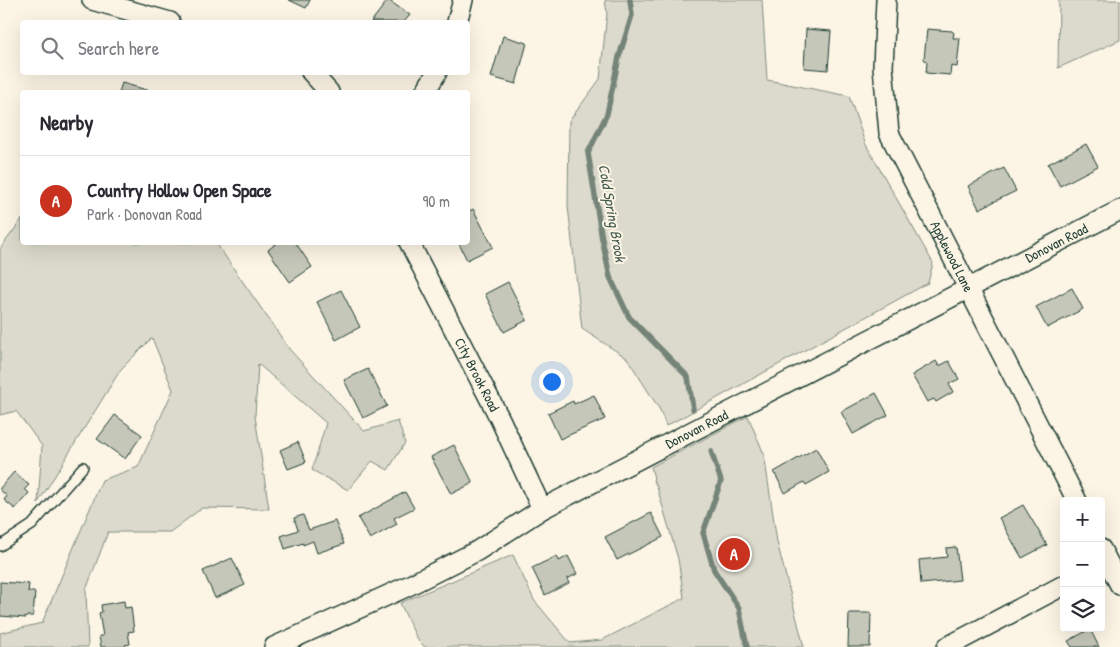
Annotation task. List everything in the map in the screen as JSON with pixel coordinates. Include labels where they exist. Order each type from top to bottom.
[{"type":"street","points":[[92,0],[163,20]]},
{"type":"street","points":[[458,20],[463,0]]},
{"type":"street","name":"Applewood Lane","points":[[886,0],[883,67],[889,133],[1075,497]]},
{"type":"street","points":[[313,75],[328,90]]},
{"type":"street","points":[[426,90],[435,75]]},
{"type":"street","name":"Donovan Road","points":[[274,647],[477,551],[542,508],[1120,210]]},
{"type":"street","name":"City Brook Road","points":[[411,245],[500,419],[542,508]]},
{"type":"street","points":[[1105,561],[1120,585]]},
{"type":"street","points":[[947,647],[1060,587]]},
{"type":"lane","points":[[0,546],[32,525],[83,467]]},
{"type":"shaded area","points":[[605,0],[762,0],[767,80],[849,96],[865,143],[933,263],[928,283],[666,426],[660,410],[627,358],[582,329],[568,206],[569,121],[600,79],[607,13]]},
{"type":"shaded area","points":[[1059,0],[1120,0],[1120,40],[1058,68]]},
{"type":"shaded area","points":[[20,222],[20,245],[217,245],[290,350],[364,431],[398,421],[405,443],[388,470],[372,461],[348,490],[312,470],[326,423],[258,364],[255,416],[269,509],[202,508],[170,532],[108,532],[86,590],[88,647],[0,647],[0,633],[42,623],[102,480],[138,467],[173,390],[152,338],[121,369],[38,503],[42,446],[16,411],[0,415],[0,249]]},
{"type":"shaded area","points":[[748,416],[764,454],[777,542],[804,647],[425,647],[417,639],[400,603],[513,555],[534,600],[570,643],[602,640],[684,598],[678,559],[651,467]]},
{"type":"building","points":[[289,0],[310,0],[306,8]]},
{"type":"building","points":[[388,0],[410,15],[406,20],[373,20]]},
{"type":"building","points":[[806,29],[831,31],[828,70],[804,68]]},
{"type":"building","points":[[927,29],[952,31],[954,33],[953,38],[960,38],[957,67],[951,66],[950,75],[926,73],[927,62],[924,59]]},
{"type":"building","points":[[503,36],[527,43],[516,84],[491,77]]},
{"type":"building","points":[[122,83],[147,90],[120,90]]},
{"type":"building","points":[[1086,144],[1098,166],[1060,186],[1048,164]]},
{"type":"building","points":[[1004,168],[1016,191],[979,209],[968,186]]},
{"type":"building","points":[[473,209],[493,247],[467,260],[460,245],[470,245],[470,211]]},
{"type":"building","points":[[274,245],[297,245],[312,267],[290,282],[268,250]]},
{"type":"building","points":[[508,282],[527,320],[504,332],[485,294]]},
{"type":"building","points":[[1072,288],[1083,309],[1047,328],[1036,307]]},
{"type":"building","points":[[341,290],[360,327],[336,340],[317,302]]},
{"type":"building","points":[[936,361],[939,366],[949,361],[959,379],[949,384],[953,392],[936,402],[934,399],[927,402],[912,375]]},
{"type":"building","points":[[368,369],[387,406],[363,418],[344,380]]},
{"type":"building","points":[[876,393],[888,415],[853,434],[841,412]]},
{"type":"building","points":[[594,395],[605,419],[560,439],[548,413],[573,401],[574,404]]},
{"type":"building","points":[[115,415],[142,435],[125,459],[97,439]]},
{"type":"building","points":[[298,442],[306,462],[288,469],[280,450]]},
{"type":"building","points":[[454,445],[473,483],[451,494],[431,457]]},
{"type":"building","points":[[816,448],[829,472],[806,485],[804,482],[785,493],[774,472]]},
{"type":"building","points":[[14,472],[29,485],[25,489],[29,493],[15,509],[4,500],[7,496],[0,490]]},
{"type":"building","points":[[405,492],[414,508],[394,518],[397,524],[370,539],[358,518]]},
{"type":"building","points":[[1023,505],[1047,545],[1022,558],[999,518]]},
{"type":"building","points":[[651,513],[663,537],[617,560],[605,537]]},
{"type":"building","points":[[303,515],[309,530],[335,521],[344,544],[317,553],[313,541],[285,549],[281,536],[298,530],[294,518]]},
{"type":"building","points":[[956,547],[960,580],[921,584],[919,560],[947,557],[946,548]]},
{"type":"building","points":[[557,556],[559,561],[568,556],[577,574],[567,579],[569,583],[545,595],[532,568]]},
{"type":"building","points":[[232,558],[245,585],[215,598],[203,571]]},
{"type":"building","points":[[0,582],[29,584],[28,592],[35,592],[33,616],[27,616],[26,618],[0,616]]},
{"type":"building","points":[[124,601],[125,608],[131,607],[134,631],[128,632],[130,644],[125,645],[125,647],[101,647],[99,636],[103,636],[99,613],[102,612],[101,605]]},
{"type":"building","points":[[849,613],[871,613],[870,647],[848,647]]},
{"type":"building","points":[[1084,632],[1092,632],[1099,647],[1072,647],[1068,641]]},
{"type":"waterway","name":"Cold Spring Brook","points":[[630,0],[632,15],[619,57],[607,114],[588,153],[610,277],[629,317],[688,377],[693,409]]},
{"type":"waterway","name":"Cold Spring Brook","points":[[711,451],[721,481],[703,533],[714,570],[739,608],[747,647]]},
{"type":"place","name":"Country Hollow Open Space","points":[[734,554]]}]
